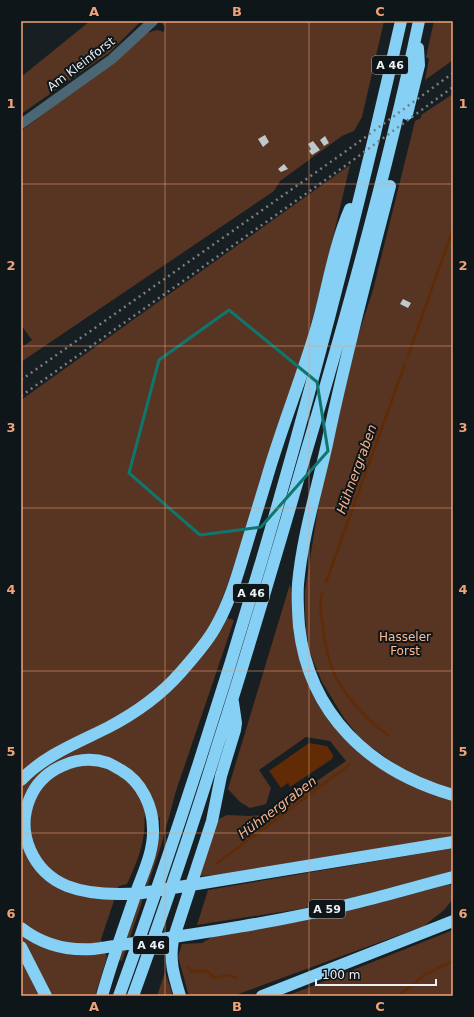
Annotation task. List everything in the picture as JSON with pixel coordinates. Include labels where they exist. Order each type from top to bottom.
[{"type":"highway","name":"A 46","points":[[119,996],[177,828],[242,625],[293,451],[324,340],[351,232],[400,21]]},
{"type":"highway","name":"A 46","points":[[133,996],[189,835],[232,698],[323,395],[409,87],[418,26]]},
{"type":"highway","points":[[409,87],[403,131],[341,378],[306,535],[298,585],[298,608],[301,638],[306,662],[316,689],[332,716],[370,755],[389,768],[426,787],[453,795]]},
{"type":"highway","points":[[21,780],[28,773],[53,755],[109,727],[138,709],[158,694],[184,669],[215,628],[231,595],[237,578],[275,450],[315,331],[342,229],[361,184]]},
{"type":"highway","points":[[180,996],[171,963],[171,949],[212,821],[221,776],[235,730],[236,723],[232,698]]},
{"type":"highway","points":[[102,996],[150,850],[154,830],[152,815],[145,795],[136,783],[124,772],[109,763],[86,760],[71,762],[56,769],[41,781],[30,798],[25,815],[26,835],[31,853],[38,865],[50,876],[67,886],[86,891],[111,894],[142,893],[453,842]]},
{"type":"highway","name":"A 59","points":[[21,928],[31,936],[46,944],[78,950],[93,949],[199,934],[313,912],[359,902],[453,877]]},
{"type":"highway","points":[[262,996],[453,921]]},
{"type":"highway","points":[[21,947],[46,996]]},
{"type":"street","name":"Am Kleinforst","points":[[21,124],[112,59],[153,21]]},
{"type":"highlighted area","points":[[229,310],[317,382],[328,451],[261,527],[200,535],[129,473],[159,360]]},
{"type":"green space","points":[[90,21],[141,21],[110,52],[21,114],[21,77]]},
{"type":"green space","points":[[160,21],[384,21],[362,117],[354,131],[342,136],[280,181],[274,191],[21,362],[21,348],[32,340],[21,325],[21,131],[119,57],[146,33],[157,30],[164,32],[165,27]]},
{"type":"green space","points":[[434,21],[453,21],[453,60],[425,80],[429,59],[426,57]]},
{"type":"green space","name":"Hasseler Forst","points":[[453,94],[453,789],[436,785],[404,770],[362,741],[344,718],[322,682],[310,653],[306,630],[305,591],[319,502],[355,345],[373,290],[415,121],[421,118],[421,115]]},
{"type":"green space","points":[[350,165],[324,276],[302,357],[236,562],[216,615],[234,620],[176,791],[161,846],[122,961],[118,960],[157,846],[160,830],[160,818],[145,813],[143,839],[138,858],[127,884],[119,886],[101,939],[107,957],[95,996],[21,996],[21,400]]},
{"type":"green space","points":[[290,584],[293,600],[294,620],[337,729],[453,800],[453,837],[227,874],[199,876],[219,819],[227,815],[250,816],[263,815],[272,812],[346,761],[330,741],[306,737],[259,770],[271,788],[266,804],[250,808],[240,802],[228,789]]},
{"type":"green space","points":[[453,848],[453,871],[351,898],[300,909],[197,925],[208,890]]},
{"type":"green space","points":[[450,884],[453,891],[453,899],[444,910],[424,926],[233,996],[189,996],[178,957],[182,944],[202,943],[217,934],[368,906]]},
{"type":"green space","points":[[453,930],[453,996],[287,996]]},
{"type":"green space","points":[[165,972],[173,996],[157,996]]},
{"type":"shaded area","points":[[309,743],[327,746],[333,755],[332,759],[290,787],[288,783],[281,788],[269,771]]},
{"type":"building","points":[[265,135],[269,142],[263,147],[258,139]]},
{"type":"building","points":[[325,136],[329,143],[324,146],[320,140]]},
{"type":"building","points":[[313,141],[320,150],[312,155],[309,151],[311,149],[308,144]]},
{"type":"building","points":[[284,164],[288,169],[281,172],[278,169]]},
{"type":"building","points":[[403,299],[411,303],[408,308],[400,304]]},
{"type":"waterway","name":"Hühnergraben","points":[[408,356],[453,229]]},
{"type":"waterway","name":"Hühnergraben","points":[[326,582],[405,364]]},
{"type":"waterway","name":"Hühnergraben","points":[[322,593],[321,610],[324,634],[328,656],[336,677],[344,691],[355,705],[374,724],[388,735]]},
{"type":"waterway","name":"Hühnergraben","points":[[216,864],[349,765]]},
{"type":"waterway","points":[[398,996],[426,974],[453,961]]},
{"type":"waterway","name":"Hühnergraben","points":[[188,967],[190,971],[206,971],[215,978],[230,975],[236,978]]},
{"type":"railway","points":[[21,380],[349,149],[453,73]]},
{"type":"railway","points":[[21,396],[345,166],[453,87]]}]
